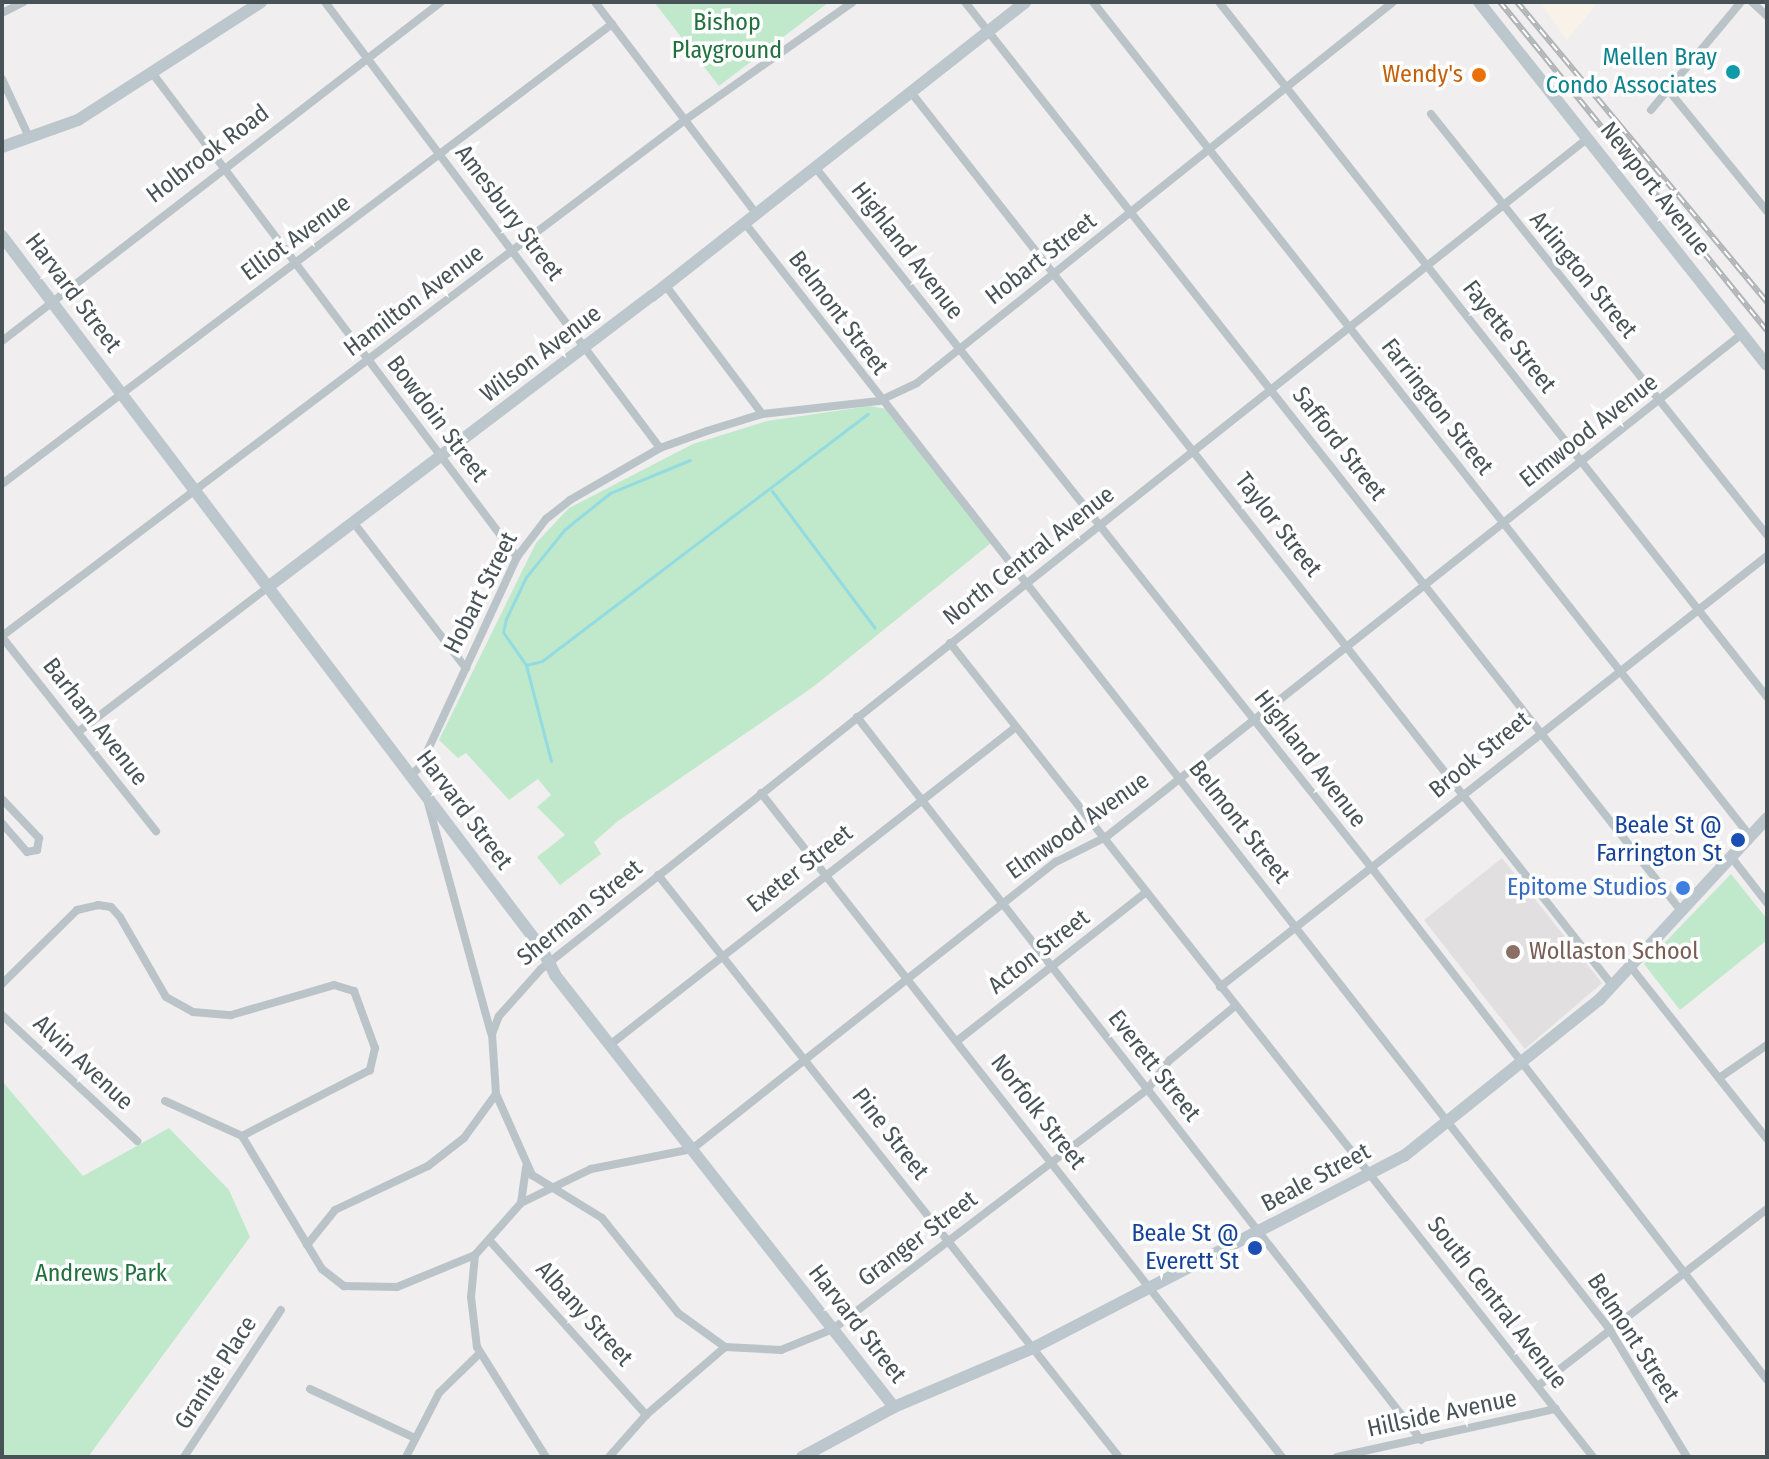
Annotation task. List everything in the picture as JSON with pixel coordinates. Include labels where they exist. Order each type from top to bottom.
[{"type":"street","points":[[2,13],[24,2]]},
{"type":"street","points":[[2,147],[78,120],[261,2]]},
{"type":"street","name":"Amesbury Street","points":[[325,2],[660,448]]},
{"type":"street","name":"Holbrook Road","points":[[2,341],[50,300],[441,2]]},
{"type":"street","points":[[595,2],[756,213]]},
{"type":"street","name":"Hamilton Avenue","points":[[2,637],[685,120],[853,2]]},
{"type":"street","name":"Safford Street","points":[[965,2],[1271,389],[1538,734],[1681,911]]},
{"type":"street","name":"Wilson Avenue","points":[[78,732],[666,286],[1025,2]]},
{"type":"street","name":"Farrington Street","points":[[1093,2],[1750,836]]},
{"type":"street","name":"Fayette Street","points":[[1219,2],[1767,697]]},
{"type":"street","name":"Hobart Street","points":[[411,775],[420,767],[517,557],[546,519],[570,500],[660,448],[762,414],[879,401],[917,383],[1393,2]]},
{"type":"street","name":"Newport Avenue","points":[[1479,2],[1767,365]]},
{"type":"street","points":[[1651,110],[1741,2]]},
{"type":"street","points":[[1752,2],[1767,16]]},
{"type":"street","name":"Elliot Avenue","points":[[2,484],[612,24]]},
{"type":"street","name":"Bowdoin Street","points":[[153,74],[517,557]]},
{"type":"street","points":[[2,79],[30,139]]},
{"type":"street","name":"Taylor Street","points":[[910,91],[1612,985]]},
{"type":"street","points":[[1669,91],[1767,211]]},
{"type":"street","name":"Arlington Street","points":[[1431,114],[1767,535]]},
{"type":"street","name":"North Central Avenue","points":[[1369,1174],[950,643],[1588,138]]},
{"type":"street","name":"Highland Avenue","points":[[815,167],[1371,867],[1767,1380]]},
{"type":"street","name":"Belmont Street","points":[[744,222],[879,401],[1451,1123],[1610,1332],[1687,1457]]},
{"type":"street","name":"Harvard Street","points":[[4,242],[196,490],[548,962],[894,1407]]},
{"type":"street","points":[[666,286],[762,414]]},
{"type":"street","name":"Elmwood Avenue","points":[[242,1136],[331,1280],[360,1288],[410,1283],[475,1255],[521,1203],[552,1191],[591,1169],[692,1149],[1056,862],[1106,837],[1742,334]]},
{"type":"street","points":[[353,522],[466,668]]},
{"type":"street","name":"Brook Street","points":[[1220,987],[1697,608],[1767,556]]},
{"type":"street","name":"Barham Avenue","points":[[2,637],[156,831]]},
{"type":"street","name":"Sherman Street","points":[[492,1034],[521,986],[548,962],[950,643]]},
{"type":"street","name":"Everett Street","points":[[857,717],[1421,1440]]},
{"type":"street","name":"Exeter Street","points":[[611,1044],[920,799],[1016,727]]},
{"type":"street","name":"Norfolk Street","points":[[761,793],[1282,1457]]},
{"type":"street","points":[[427,798],[492,1034],[496,1094],[526,1167],[552,1191],[602,1218],[678,1313],[725,1347],[646,1415],[609,1457]]},
{"type":"street","points":[[2,799],[39,838],[37,850],[27,852],[2,823]]},
{"type":"street","name":"Beale Street","points":[[802,1457],[894,1407],[1033,1348],[1151,1289],[1369,1174],[1451,1123],[1612,985],[1767,818]]},
{"type":"street","points":[[1732,858],[1767,903]]},
{"type":"street","name":"Pine Street","points":[[658,875],[1119,1457]]},
{"type":"street","name":"Acton Street","points":[[957,1041],[1145,893]]},
{"type":"street","points":[[2,984],[58,926],[87,906],[111,907],[156,985],[193,1012],[231,1015],[334,985],[358,996],[375,1048],[368,1072],[242,1136],[165,1101]]},
{"type":"street","points":[[1630,966],[1767,1139]]},
{"type":"street","name":"Granger Street","points":[[725,1347],[781,1350],[833,1329],[1147,1090],[1170,1060],[1235,1006]]},
{"type":"street","name":"Alvin Avenue","points":[[2,1015],[137,1141]]},
{"type":"street","points":[[1719,1078],[1767,1045]]},
{"type":"street","points":[[307,1245],[335,1210],[428,1166],[454,1147],[496,1094]]},
{"type":"street","points":[[521,1203],[526,1167]]},
{"type":"street","name":"South Central Avenue","points":[[1369,1174],[1593,1457]]},
{"type":"street","points":[[1538,1386],[1767,1209]]},
{"type":"street","name":"Albany Street","points":[[490,1241],[646,1415]]},
{"type":"street","points":[[475,1255],[471,1321],[480,1353],[546,1457]]},
{"type":"street","name":"Granite Place","points":[[184,1457],[281,1310]]},
{"type":"street","points":[[406,1457],[444,1386],[480,1353]]},
{"type":"street","points":[[310,1389],[415,1438]]},
{"type":"street","name":"Hillside Avenue","points":[[1337,1457],[1556,1409]]},
{"type":"shaded area","points":[[1540,2],[1598,2],[1567,40]]},
{"type":"shaded area","name":"Wollaston School","points":[[1502,858],[1602,983],[1525,1049],[1424,920]]},
{"type":"green space","name":"Bishop Playground","points":[[654,2],[829,2],[719,86]]},
{"type":"green space","points":[[870,406],[887,409],[991,543],[813,687],[618,821],[594,842],[601,854],[560,885],[537,857],[565,835],[537,807],[551,795],[538,779],[509,800],[466,753],[458,758],[439,740],[536,543],[569,508],[693,444],[767,421]]},
{"type":"green space","points":[[1731,874],[1767,919],[1767,940],[1680,1010],[1644,964]]},
{"type":"green space","name":"Andrews Park","points":[[2,1081],[83,1176],[169,1128],[229,1190],[250,1237],[88,1457],[2,1457]]},
{"type":"waterway","points":[[690,460],[610,493],[565,529],[526,577],[503,632],[526,665],[542,661],[868,414]]},
{"type":"waterway","points":[[772,491],[875,628]]},
{"type":"waterway","points":[[526,665],[551,761]]},
{"type":"railway","points":[[1500,2],[1767,330]]},
{"type":"railway","points":[[1517,2],[1767,302]]},
{"type":"place","name":"Mellen Bray Condo Associates","points":[[1733,72]]},
{"type":"place","name":"Wendy's","points":[[1479,75]]},
{"type":"place","name":"Beale St @ Farrington St","points":[[1738,840]]},
{"type":"place","name":"Epitome Studios","points":[[1683,888]]},
{"type":"place","name":"Wollaston School","points":[[1513,952]]},
{"type":"place","name":"Beale St @ Everett St","points":[[1255,1248]]}]
